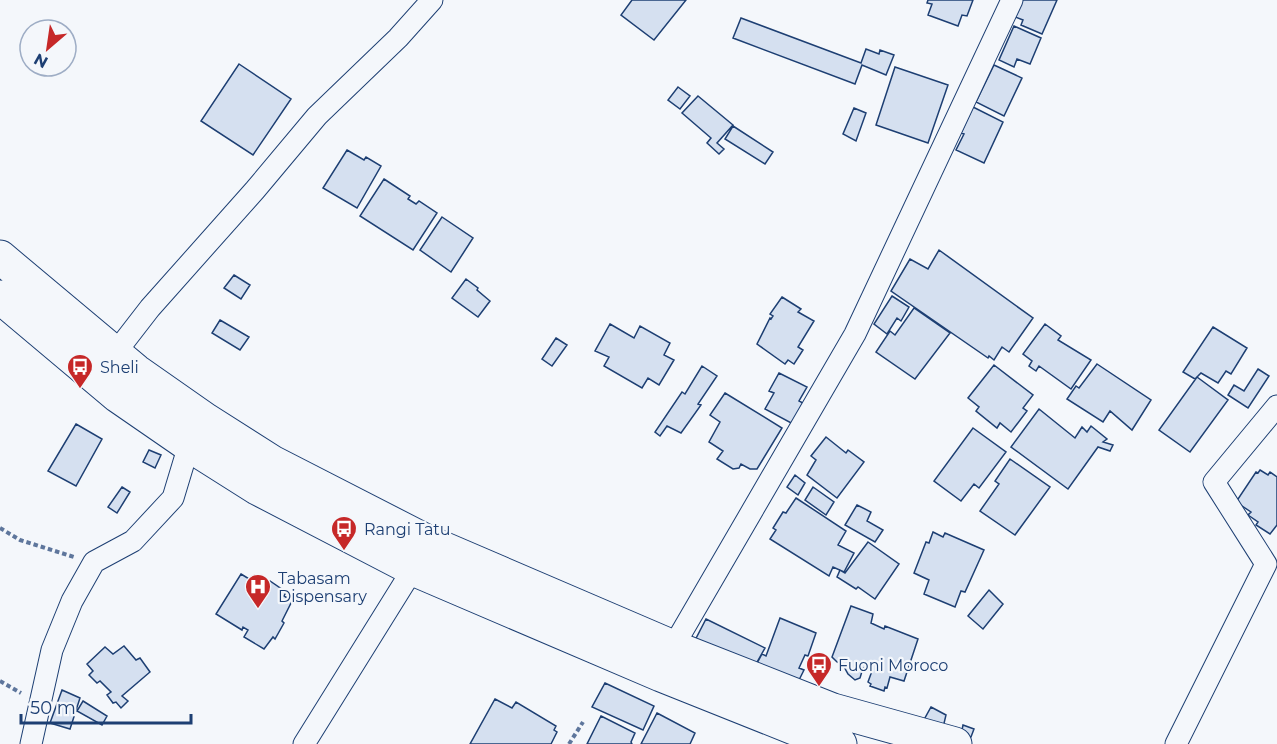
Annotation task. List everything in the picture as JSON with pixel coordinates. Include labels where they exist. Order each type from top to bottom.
[{"type":"main road","points":[[0,257],[105,365],[189,445],[257,488],[413,569],[661,675],[828,742]]},
{"type":"main road","points":[[0,297],[105,365],[154,384],[272,462],[426,541],[673,647],[833,710],[955,744]]},
{"type":"street","points":[[105,365],[150,308],[317,116],[398,38],[432,0]]},
{"type":"street","points":[[673,647],[855,334],[1012,0]]},
{"type":"street","points":[[1176,744],[1266,564],[1214,482],[1277,406]]},
{"type":"street","points":[[31,744],[52,650],[72,601],[94,562],[133,541],[173,498],[189,445]]},
{"type":"street","points":[[304,744],[413,569]]},
{"type":"path","points":[[0,528],[20,540],[56,553],[94,562]]},
{"type":"path","points":[[569,744],[583,722]]},
{"type":"building","points":[[632,0],[686,0],[654,40],[621,15]]},
{"type":"building","points":[[928,0],[973,0],[967,16],[962,15],[958,26],[928,15],[932,4],[927,3]]},
{"type":"building","points":[[1021,0],[1057,0],[1042,34],[1021,25],[1023,20],[1013,16]]},
{"type":"building","points":[[741,18],[861,63],[866,49],[879,54],[880,50],[894,55],[886,75],[862,65],[855,84],[733,38]]},
{"type":"building","points":[[1014,26],[1041,38],[1030,64],[1017,59],[1014,67],[999,60]]},
{"type":"building","points":[[239,64],[291,99],[253,155],[201,121]]},
{"type":"building","points":[[994,65],[1022,78],[1004,116],[976,102]]},
{"type":"building","points":[[895,67],[948,85],[928,143],[876,125]]},
{"type":"building","points":[[678,87],[690,96],[680,109],[668,100]]},
{"type":"building","points":[[698,96],[733,125],[717,143],[724,149],[719,154],[707,143],[711,138],[682,113]]},
{"type":"building","points":[[973,107],[1003,122],[984,163],[956,150]]},
{"type":"building","points":[[854,108],[866,113],[856,141],[843,134]]},
{"type":"building","points":[[733,126],[773,152],[765,164],[725,139]]},
{"type":"building","points":[[347,150],[364,160],[366,157],[381,166],[357,208],[323,188]]},
{"type":"building","points":[[384,179],[410,196],[408,199],[416,204],[419,201],[437,213],[413,250],[360,216]]},
{"type":"building","points":[[442,217],[473,238],[451,272],[420,250]]},
{"type":"building","points":[[939,250],[1033,318],[1009,352],[1002,347],[994,360],[989,356],[988,358],[891,291],[910,259],[928,269]]},
{"type":"building","points":[[234,275],[250,285],[241,299],[224,288]]},
{"type":"building","points":[[466,279],[490,301],[478,317],[452,298]]},
{"type":"building","points":[[892,296],[909,307],[901,321],[897,318],[887,334],[874,324]]},
{"type":"building","points":[[782,297],[801,309],[798,312],[814,321],[798,347],[803,350],[794,364],[788,360],[785,364],[757,344],[773,316],[770,314]]},
{"type":"building","points":[[914,308],[950,333],[915,379],[876,352],[890,331],[895,335]]},
{"type":"building","points":[[220,320],[249,337],[240,350],[212,333]]},
{"type":"building","points":[[610,324],[634,338],[640,326],[670,343],[664,355],[674,360],[659,385],[648,378],[642,388],[604,366],[609,357],[595,351]]},
{"type":"building","points":[[1045,324],[1061,336],[1058,340],[1091,360],[1071,389],[1039,366],[1036,371],[1029,366],[1032,361],[1023,354]]},
{"type":"building","points":[[1213,327],[1247,348],[1231,374],[1226,371],[1218,383],[1201,373],[1195,379],[1183,372]]},
{"type":"building","points":[[556,338],[567,345],[552,366],[542,359]]},
{"type":"building","points":[[1097,364],[1151,400],[1132,430],[1110,411],[1103,422],[1067,399],[1076,386],[1079,388]]},
{"type":"building","points":[[994,365],[1033,395],[1023,408],[1027,411],[1011,432],[1000,423],[997,428],[976,411],[979,407],[968,398]]},
{"type":"building","points":[[702,366],[717,376],[698,404],[701,405],[681,433],[667,426],[660,436],[655,432],[682,392],[685,394]]},
{"type":"building","points":[[1258,369],[1269,376],[1248,408],[1228,395],[1234,385],[1244,391]]},
{"type":"building","points":[[779,373],[807,387],[799,401],[803,403],[793,424],[765,409],[774,393],[769,391]]},
{"type":"building","points":[[1197,377],[1228,400],[1190,452],[1159,430]]},
{"type":"building","points":[[725,393],[782,428],[757,469],[750,469],[741,464],[739,468],[733,469],[717,459],[723,451],[709,442],[720,422],[710,415]]},
{"type":"building","points":[[1039,409],[1075,438],[1082,427],[1087,432],[1091,426],[1107,439],[1103,442],[1113,445],[1110,451],[1098,447],[1068,489],[1011,447]]},
{"type":"building","points":[[76,424],[102,439],[76,486],[48,471]]},
{"type":"building","points":[[973,428],[1006,452],[979,488],[974,484],[961,501],[934,481]]},
{"type":"building","points":[[826,437],[846,453],[848,450],[864,462],[837,498],[807,475],[816,460],[811,456]]},
{"type":"building","points":[[149,450],[161,455],[155,468],[143,462]]},
{"type":"building","points":[[1010,459],[1050,487],[1015,535],[980,511],[999,484],[995,481]]},
{"type":"building","points":[[1260,470],[1268,475],[1270,472],[1277,477],[1277,525],[1270,534],[1256,525],[1258,522],[1248,515],[1251,512],[1236,502],[1256,472]]},
{"type":"building","points":[[795,475],[805,483],[798,495],[787,487]]},
{"type":"building","points":[[122,487],[130,492],[117,513],[108,507]]},
{"type":"building","points":[[813,487],[834,502],[826,515],[805,500]]},
{"type":"building","points":[[796,498],[846,531],[838,545],[854,553],[844,572],[833,567],[829,576],[770,539],[776,530],[773,528],[783,512],[786,513]]},
{"type":"building","points":[[857,505],[871,512],[867,521],[883,530],[875,542],[845,525]]},
{"type":"building","points":[[933,532],[943,537],[945,533],[984,550],[965,592],[961,591],[955,607],[924,594],[929,580],[914,573],[926,542],[929,543]]},
{"type":"building","points":[[868,542],[899,564],[875,599],[858,587],[856,589],[837,577],[840,570],[845,573]]},
{"type":"building","points":[[241,574],[254,582],[256,579],[267,585],[270,581],[286,592],[284,596],[292,601],[275,639],[273,637],[264,649],[244,637],[248,630],[243,627],[242,630],[216,614]]},
{"type":"building","points":[[989,590],[1003,604],[983,629],[968,616]]},
{"type":"building","points":[[851,606],[873,614],[871,623],[918,639],[904,681],[890,677],[884,691],[870,686],[868,682],[872,671],[863,668],[860,678],[855,680],[843,665],[832,657]]},
{"type":"building","points":[[780,618],[816,633],[808,656],[805,655],[799,668],[804,670],[794,690],[755,667],[762,654],[766,656]]},
{"type":"building","points":[[706,619],[765,648],[752,671],[691,648]]},
{"type":"building","points":[[124,646],[136,660],[140,658],[150,672],[122,696],[128,701],[121,708],[107,695],[111,692],[100,681],[97,683],[89,675],[93,671],[87,664],[105,647],[113,654]]},
{"type":"building","points":[[605,683],[654,706],[643,730],[592,707]]},
{"type":"building","points":[[62,690],[80,698],[70,729],[50,723]]},
{"type":"building","points":[[495,699],[512,708],[516,702],[556,726],[554,730],[557,732],[551,744],[470,744]]},
{"type":"building","points":[[83,701],[107,716],[102,725],[77,711]]},
{"type":"building","points":[[931,707],[946,715],[941,736],[920,727]]},
{"type":"building","points":[[657,713],[695,733],[690,744],[641,744]]},
{"type":"building","points":[[601,716],[635,733],[632,744],[587,744]]},
{"type":"building","points":[[963,725],[974,729],[971,737],[961,735]]},
{"type":"place","name":"Sheli","points":[[80,390]]},
{"type":"place","name":"Rangi Tatu","points":[[344,552]]},
{"type":"place","name":"Tabasam Dispensary","points":[[258,610]]},
{"type":"place","name":"Fuoni Moroco","points":[[819,688]]}]
